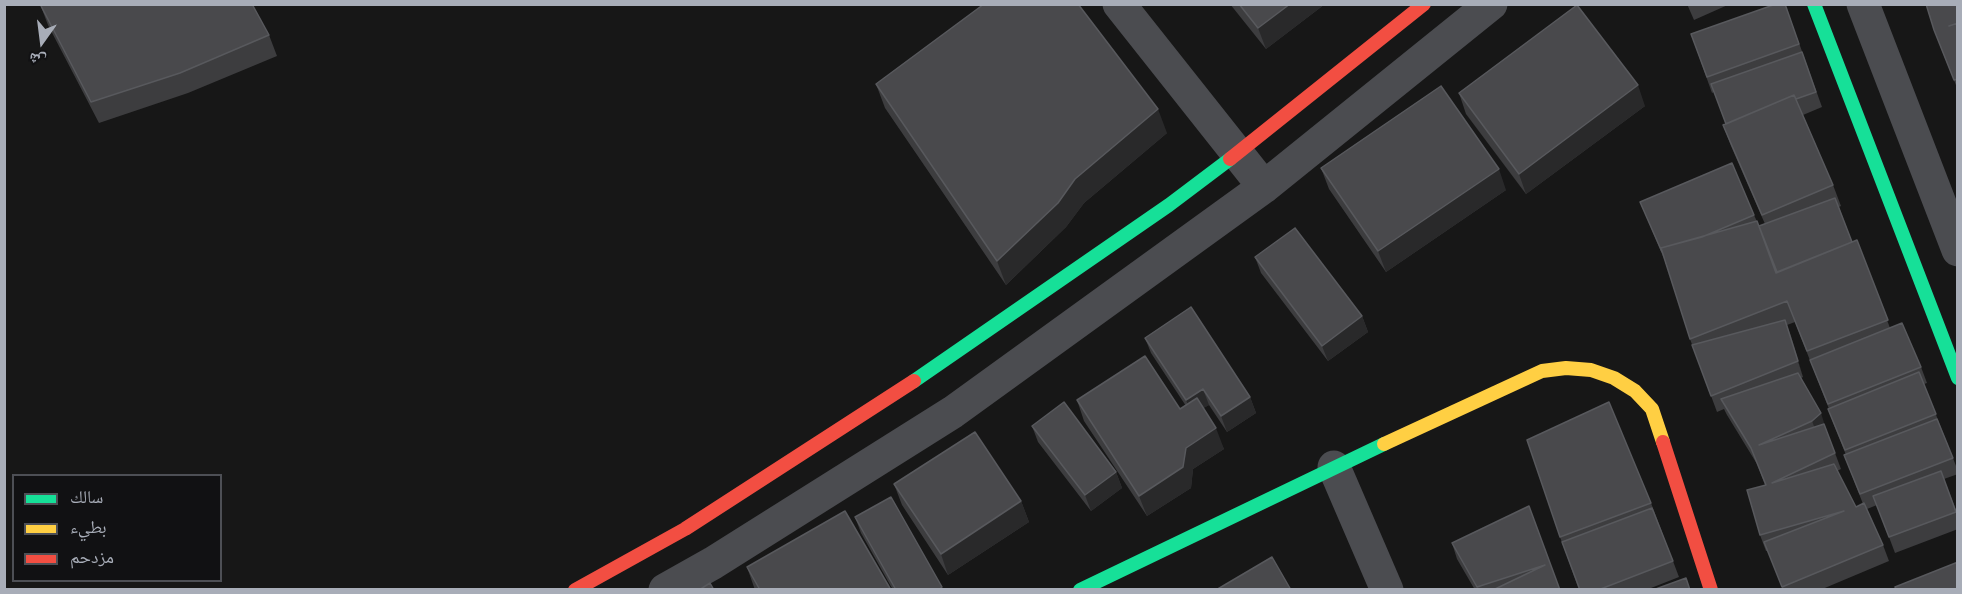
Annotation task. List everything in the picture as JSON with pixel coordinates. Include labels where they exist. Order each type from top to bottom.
[{"type":"street","points":[[1119,4],[1264,187]]},
{"type":"street","points":[[575,590],[685,529],[924,375],[1169,205],[1424,4]]},
{"type":"street","points":[[665,590],[712,564],[953,412],[1264,187],[1491,4]]},
{"type":"street","points":[[1814,4],[1958,378]]},
{"type":"street","points":[[1863,4],[1958,250]]},
{"type":"street","points":[[1080,590],[1334,467],[1542,371],[1566,368],[1591,370],[1614,378],[1653,409],[1711,590]]},
{"type":"street","points":[[1334,467],[1387,590]]},
{"type":"building","points":[[40,4],[252,4],[269,35],[180,73],[91,102]]},
{"type":"building","points":[[984,4],[1078,4],[1158,109],[1075,179],[1058,203],[997,261],[876,84]]},
{"type":"building","points":[[1239,4],[1290,4],[1258,28]]},
{"type":"building","points":[[1776,4],[1785,4],[1799,44],[1707,77],[1691,34]]},
{"type":"building","points":[[1926,4],[1958,4],[1958,79],[1954,80]]},
{"type":"building","points":[[1577,5],[1638,85],[1519,174],[1459,93]]},
{"type":"building","points":[[1802,52],[1816,92],[1796,99],[1794,95],[1726,124],[1711,84]]},
{"type":"building","points":[[1441,86],[1499,169],[1378,251],[1321,168]]},
{"type":"building","points":[[1794,95],[1833,185],[1762,215],[1723,125]]},
{"type":"building","points":[[1732,163],[1754,215],[1702,237],[1661,248],[1662,252],[1640,202]]},
{"type":"building","points":[[1835,198],[1852,242],[1777,272],[1759,226]]},
{"type":"building","points":[[1757,221],[1776,273],[1857,240],[1888,320],[1807,351],[1787,301],[1690,339],[1661,248]]},
{"type":"building","points":[[1295,228],[1362,316],[1322,346],[1255,257]]},
{"type":"building","points":[[1191,307],[1250,397],[1221,416],[1203,389],[1186,400],[1145,338]]},
{"type":"building","points":[[1785,320],[1798,361],[1711,396],[1692,345]]},
{"type":"building","points":[[1902,323],[1921,367],[1828,404],[1810,360]]},
{"type":"building","points":[[1145,356],[1180,409],[1197,398],[1216,428],[1186,448],[1183,467],[1139,496],[1077,400]]},
{"type":"building","points":[[1919,372],[1936,414],[1845,450],[1828,409]]},
{"type":"building","points":[[1798,373],[1821,413],[1812,421],[1759,445],[1824,424],[1835,453],[1772,483],[1834,464],[1856,507],[1864,503],[1883,545],[1782,587],[1764,542],[1844,511],[1760,535],[1747,490],[1766,485],[1751,448],[1721,399]]},
{"type":"building","points":[[1064,402],[1116,472],[1085,495],[1032,426]]},
{"type":"building","points":[[1609,402],[1651,503],[1560,537],[1527,440]]},
{"type":"building","points":[[1937,419],[1953,458],[1860,494],[1844,455]]},
{"type":"building","points":[[975,432],[1021,501],[941,554],[894,484]]},
{"type":"building","points":[[1941,471],[1956,512],[1889,537],[1873,496]]},
{"type":"building","points":[[891,497],[942,587],[938,590],[896,590],[855,517]]},
{"type":"building","points":[[1529,506],[1560,590],[1493,590],[1545,565],[1477,587],[1452,543]]},
{"type":"building","points":[[1652,508],[1673,561],[1598,590],[1580,590],[1562,542]]},
{"type":"building","points":[[845,511],[891,590],[760,590],[747,567]]},
{"type":"building","points":[[1272,557],[1291,590],[1216,590]]},
{"type":"building","points":[[1958,562],[1958,590],[1896,590],[1895,587]]},
{"type":"building","points":[[1686,578],[1690,590],[1653,590]]},
{"type":"building","points":[[710,583],[714,590],[699,590]]},
{"type":"traffic: fast","points":[[1814,4],[1958,378]]},
{"type":"traffic: fast","points":[[914,381],[1169,205],[1230,159]]},
{"type":"traffic: fast","points":[[1080,590],[1384,444]]},
{"type":"traffic: slow","points":[[1384,444],[1542,371],[1566,368],[1591,370],[1614,378],[1635,391],[1652,409],[1663,442]]},
{"type":"traffic: jam","points":[[1230,159],[1424,4]]},
{"type":"traffic: jam","points":[[575,590],[685,529],[914,381]]},
{"type":"traffic: jam","points":[[1663,442],[1711,590]]}]
